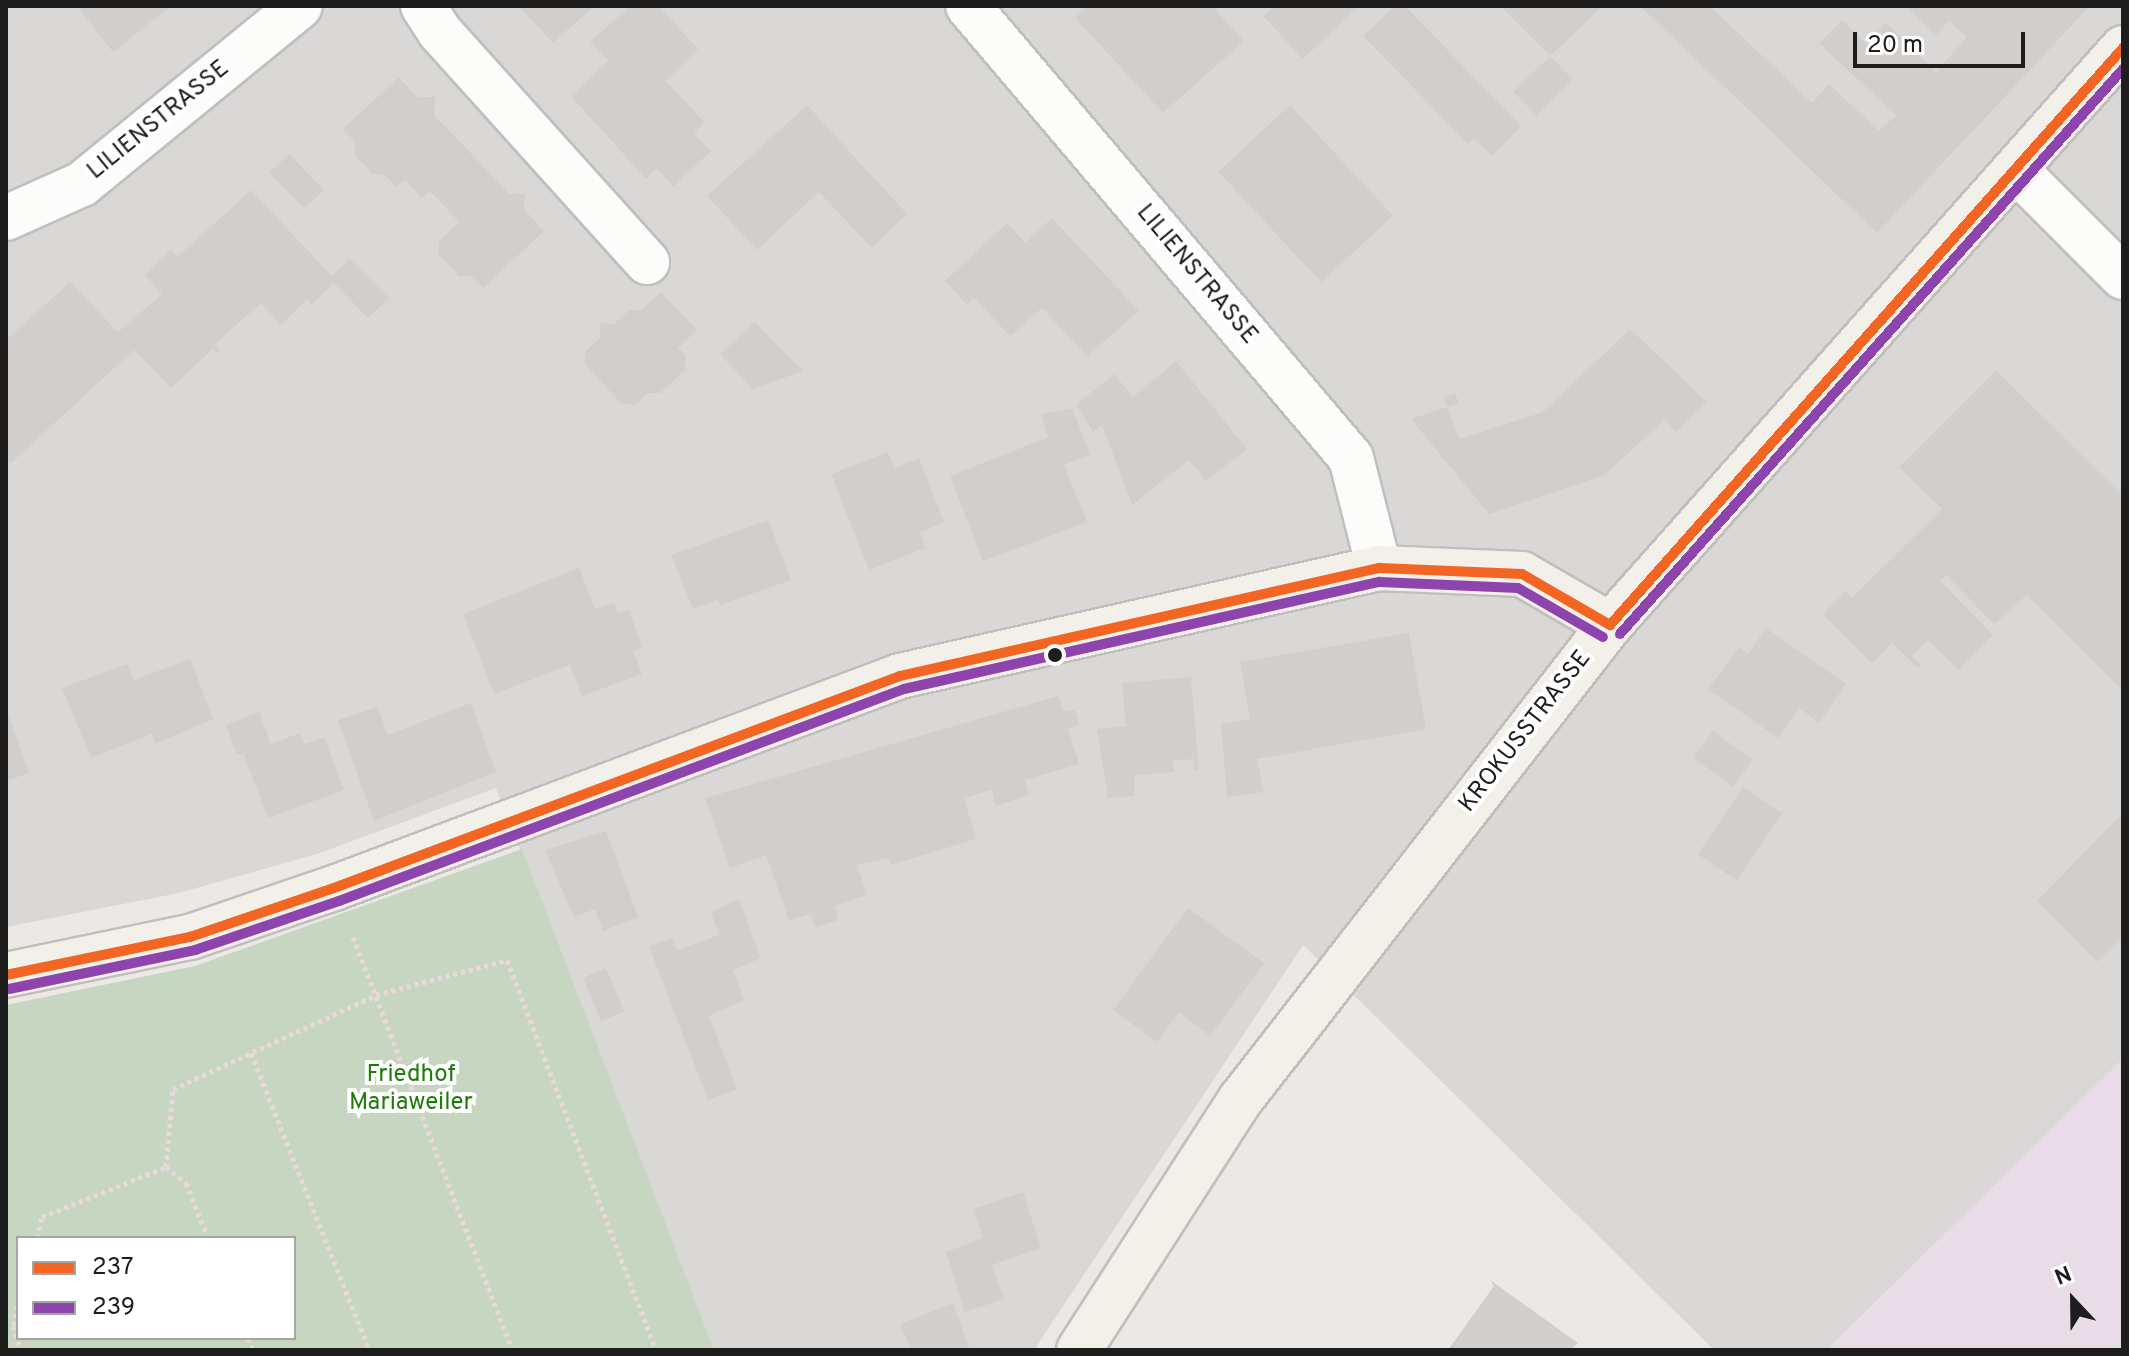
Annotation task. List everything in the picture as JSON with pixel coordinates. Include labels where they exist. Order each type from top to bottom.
[{"type":"street","name":"LILIENSTRASSE","points":[[6,218],[82,184],[300,6]]},
{"type":"street","points":[[423,6],[439,31],[647,262]]},
{"type":"street","name":"LILIENSTRASSE","points":[[968,6],[1351,458],[1379,568]]},
{"type":"street","name":"KROKUSSTRASSE","points":[[1079,1350],[1241,1099],[1610,625],[2017,171],[2123,48]]},
{"type":"street","points":[[2017,171],[2123,277]]},
{"type":"street","points":[[6,975],[190,937],[334,888],[900,676],[1379,568],[1522,574],[1610,625]]},
{"type":"path","points":[[334,888],[512,1350]]},
{"type":"path","points":[[166,1167],[173,1089],[376,995],[507,960],[656,1350]]},
{"type":"path","points":[[251,1053],[369,1350]]},
{"type":"path","points":[[37,1236],[42,1217],[166,1167]]},
{"type":"path","points":[[166,1167],[186,1183],[207,1236]]},
{"type":"path","points":[[16,1314],[13,1326],[16,1335]]},
{"type":"shaded area","points":[[6,6],[2123,6],[2123,1059],[1827,1350],[1714,1350],[1303,945],[1034,1350],[714,1350],[496,788],[317,854],[179,893],[6,927]]},
{"type":"shaded area","points":[[2123,1059],[2123,1350],[1827,1350]]},
{"type":"green space","name":"Friedhof Mariaweiler","points":[[522,849],[714,1350],[6,1350],[6,1005],[195,966]]},
{"type":"building","points":[[77,6],[171,6],[113,52]]},
{"type":"building","points":[[518,6],[594,6],[553,43]]},
{"type":"building","points":[[630,6],[659,6],[698,49],[666,81],[704,122],[694,133],[711,151],[673,187],[657,168],[646,179],[571,96],[608,61],[590,42]]},
{"type":"building","points":[[1087,6],[1212,6],[1244,41],[1163,113],[1075,18]]},
{"type":"building","points":[[1274,6],[1359,6],[1303,59],[1263,16]]},
{"type":"building","points":[[1395,6],[1405,6],[1521,126],[1492,156],[1474,139],[1468,144],[1363,36]]},
{"type":"building","points":[[1500,6],[1603,6],[1550,56]]},
{"type":"building","points":[[1640,6],[1710,6],[1812,103],[1829,84],[1879,131],[1896,115],[1819,43],[1842,20],[1875,53],[1885,42],[1876,33],[1886,23],[1936,72],[1967,37],[1949,21],[1936,35],[1906,6],[2090,6],[1877,233]]},
{"type":"building","points":[[1550,56],[1573,80],[1536,115],[1513,91]]},
{"type":"building","points":[[399,77],[417,97],[435,97],[434,115],[510,194],[525,194],[524,209],[544,231],[483,288],[471,276],[459,276],[438,254],[439,242],[459,222],[430,191],[422,198],[405,179],[396,187],[384,174],[372,174],[354,154],[355,142],[343,129]]},
{"type":"building","points":[[807,105],[907,214],[872,248],[819,192],[757,250],[707,196]]},
{"type":"building","points":[[1290,105],[1393,215],[1321,282],[1218,172]]},
{"type":"building","points":[[289,154],[324,190],[304,209],[270,173]]},
{"type":"building","points":[[251,190],[332,276],[350,259],[389,298],[368,318],[334,283],[312,305],[307,299],[281,325],[261,303],[215,344],[220,351],[218,354],[213,349],[171,388],[134,350],[10,464],[6,459],[6,340],[70,282],[118,332],[162,294],[145,275],[171,250],[177,257]]},
{"type":"building","points":[[1052,218],[1139,311],[1087,356],[1042,308],[1010,336],[974,298],[967,305],[945,281],[1007,223],[1025,243]]},
{"type":"building","points":[[661,292],[697,330],[678,348],[686,357],[685,370],[660,393],[648,393],[635,405],[622,404],[585,365],[585,352],[600,338],[600,322],[614,324],[629,310],[641,310]]},
{"type":"building","points":[[755,322],[803,371],[753,389],[720,354]]},
{"type":"building","points":[[1630,329],[1707,402],[1676,432],[1665,419],[1605,475],[1489,514],[1411,419],[1447,407],[1460,439],[1543,412]]},
{"type":"building","points":[[1176,361],[1247,449],[1206,481],[1189,460],[1132,505],[1102,425],[1093,432],[1076,405],[1114,374],[1133,397]]},
{"type":"building","points":[[1996,370],[2123,496],[2123,691],[2027,595],[1994,624],[1946,575],[1940,581],[1993,635],[1959,670],[1928,640],[1912,656],[1921,665],[1918,668],[1892,643],[1872,663],[1823,614],[1846,591],[1852,598],[1942,509],[1899,467]]},
{"type":"building","points":[[1455,393],[1459,404],[1447,407],[1444,397]]},
{"type":"building","points":[[1072,408],[1090,455],[1064,465],[1087,522],[983,561],[950,476],[1048,437],[1041,414]]},
{"type":"building","points":[[888,452],[894,468],[919,458],[944,522],[920,532],[925,548],[869,570],[831,474]]},
{"type":"building","points":[[768,520],[791,580],[720,605],[718,600],[693,609],[671,555]]},
{"type":"building","points":[[579,568],[595,609],[614,603],[618,613],[629,610],[642,647],[633,651],[642,674],[582,696],[570,665],[494,694],[463,614]]},
{"type":"building","points":[[1766,628],[1846,684],[1819,723],[1799,708],[1778,738],[1708,689],[1739,647],[1748,654]]},
{"type":"building","points":[[1409,633],[1426,729],[1257,759],[1264,792],[1227,797],[1221,724],[1250,719],[1240,662]]},
{"type":"building","points":[[190,659],[213,719],[155,744],[152,734],[91,758],[62,688],[127,664],[134,680]]},
{"type":"building","points":[[1191,677],[1199,770],[1194,770],[1194,759],[1172,761],[1174,772],[1134,775],[1135,796],[1108,798],[1097,729],[1126,726],[1122,683]]},
{"type":"building","points":[[1058,696],[1064,712],[1075,710],[1079,725],[1068,728],[1079,764],[1025,780],[1029,795],[996,806],[992,790],[964,798],[976,839],[891,865],[888,858],[857,865],[867,895],[835,906],[838,920],[816,927],[810,914],[789,920],[766,855],[730,868],[705,798]]},
{"type":"building","points":[[471,703],[496,772],[374,821],[338,720],[377,707],[388,735]]},
{"type":"building","points":[[6,707],[29,773],[6,781]]},
{"type":"building","points":[[259,712],[271,744],[300,733],[305,744],[324,737],[344,790],[268,818],[243,753],[237,755],[226,725]]},
{"type":"building","points":[[1713,731],[1753,760],[1733,786],[1694,758]]},
{"type":"building","points":[[1743,787],[1782,813],[1737,880],[1698,854]]},
{"type":"building","points":[[2123,813],[2123,936],[2097,962],[2037,901]]},
{"type":"building","points":[[606,831],[638,917],[603,931],[595,909],[574,917],[545,850]]},
{"type":"building","points":[[739,899],[761,958],[733,970],[744,1000],[709,1016],[737,1089],[708,1100],[649,946],[672,938],[677,950],[719,935],[711,912]]},
{"type":"building","points":[[1188,908],[1264,963],[1210,1036],[1179,1012],[1157,1042],[1113,1010]]},
{"type":"building","points":[[606,968],[624,1011],[601,1021],[583,978]]},
{"type":"building","points":[[1023,1192],[1041,1248],[992,1265],[1004,1299],[965,1312],[946,1252],[983,1238],[973,1209]]},
{"type":"building","points":[[1490,1280],[1578,1343],[1570,1350],[1448,1350],[1494,1286]]},
{"type":"building","points":[[953,1303],[970,1350],[904,1350],[910,1347],[900,1324]]},
{"type":"transit line","name":"237","points":[[1610,625],[2123,48]]},
{"type":"transit line","name":"239","points":[[1620,634],[2123,69]]},
{"type":"transit line","name":"237","points":[[6,975],[190,937],[334,888],[900,676],[1379,568],[1522,574],[1610,625]]},
{"type":"transit line","name":"239","points":[[9,989],[195,950],[339,901],[904,689],[1380,582],[1518,588],[1603,637]]}]
